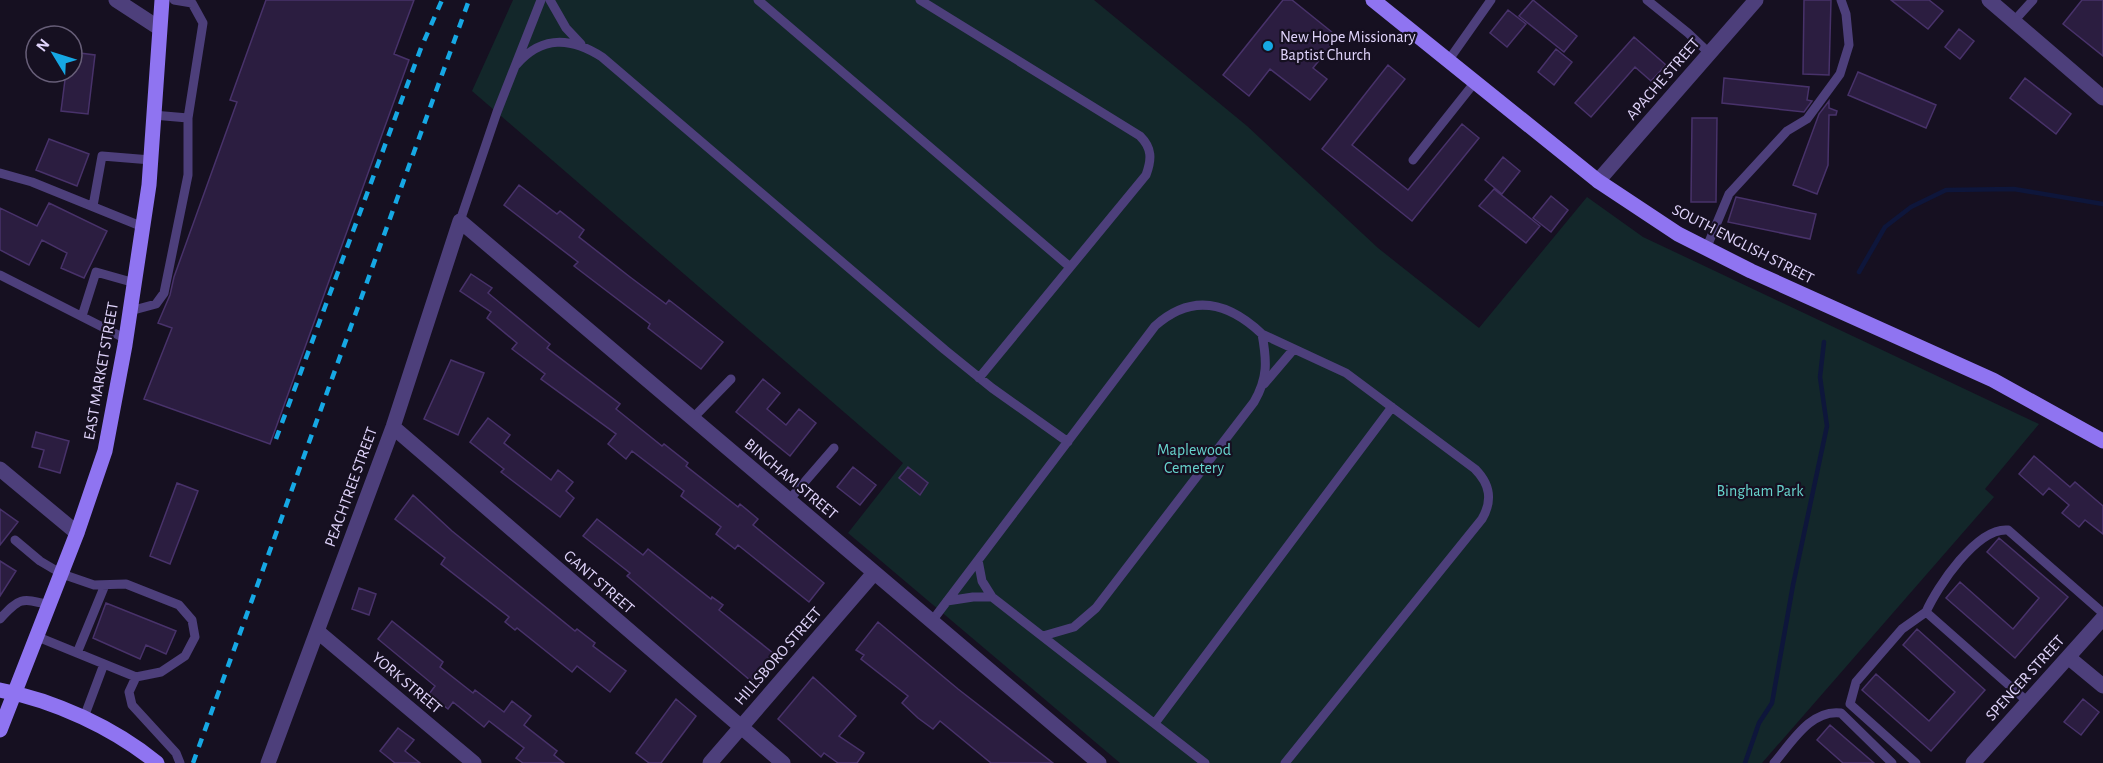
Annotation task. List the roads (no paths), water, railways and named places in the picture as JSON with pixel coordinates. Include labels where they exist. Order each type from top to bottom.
[{"type":"street","points":[[116,0],[159,28]]},
{"type":"street","name":"EAST MARKET STREET","points":[[0,730],[78,533],[105,451],[126,339],[143,227],[151,160],[162,0]]},
{"type":"street","name":"SOUTH ENGLISH STREET","points":[[1373,0],[1598,181],[1647,215],[1706,249],[1993,380],[2058,413],[2103,441]]},
{"type":"street","name":"APACHE STREET","points":[[1598,181],[1755,0]]},
{"type":"street","points":[[1989,0],[2103,98]]},
{"type":"street","name":"BINGHAM STREET","points":[[460,221],[1100,763]]},
{"type":"street","name":"PEACHTREE STREET","points":[[268,763],[393,427],[460,221]]},
{"type":"street","name":"GANT STREET","points":[[393,427],[783,763]]},
{"type":"street","points":[[0,469],[78,533]]},
{"type":"street","name":"HILLSBORO STREET","points":[[710,763],[874,573]]},
{"type":"street","name":"SPENCER STREET","points":[[1974,763],[2103,616]]},
{"type":"street","name":"YORK STREET","points":[[317,631],[474,763]]},
{"type":"street","points":[[2068,657],[2103,686]]},
{"type":"street","points":[[0,690],[16,693],[113,733],[157,763]]},
{"type":"lane","points":[[130,311],[156,303],[164,293],[188,174],[188,118],[203,23],[192,3],[174,0]]},
{"type":"lane","points":[[460,221],[541,0]]},
{"type":"lane","points":[[550,0],[566,28],[580,44],[614,64],[979,378],[1068,442]]},
{"type":"lane","points":[[758,0],[1070,267]]},
{"type":"lane","points":[[920,0],[1140,136],[1148,144],[1150,164],[1146,175],[979,378]]},
{"type":"lane","points":[[1448,61],[1491,0]]},
{"type":"lane","points":[[1647,0],[1709,53]]},
{"type":"lane","points":[[1706,249],[1729,194],[1787,131],[1807,118],[1840,74],[1849,45],[1846,14],[1841,0]]},
{"type":"lane","points":[[2014,21],[2033,0]]},
{"type":"lane","points":[[516,65],[524,56],[545,45],[560,42],[580,44]]},
{"type":"lane","points":[[1413,160],[1475,82]]},
{"type":"lane","points":[[153,115],[188,118]]},
{"type":"lane","points":[[93,206],[102,156],[151,160]]},
{"type":"lane","points":[[0,173],[93,206],[143,227]]},
{"type":"lane","points":[[82,316],[96,272],[135,283]]},
{"type":"lane","points":[[0,275],[126,339]]},
{"type":"lane","points":[[932,621],[1155,326],[1168,314],[1196,305],[1211,305],[1242,318],[1262,334],[1293,350],[1346,373],[1481,475],[1489,489],[1488,504],[1482,519],[1285,763]]},
{"type":"lane","points":[[1262,334],[1267,363],[1263,386]]},
{"type":"lane","points":[[1043,636],[1074,627],[1096,608],[1263,386],[1293,350]]},
{"type":"lane","points":[[693,418],[731,379]]},
{"type":"lane","points":[[1155,723],[1392,407]]},
{"type":"lane","points":[[789,500],[834,448]]},
{"type":"lane","points":[[1841,713],[1850,704],[1856,682],[1902,629],[1926,612],[1937,588],[1985,535],[1997,529],[2008,530],[2103,616]]},
{"type":"lane","points":[[15,540],[40,561],[62,574],[94,585],[126,584],[179,605],[192,620],[195,637],[185,656],[160,672],[136,677],[38,637]]},
{"type":"lane","points":[[978,560],[982,581],[992,597],[1205,763]]},
{"type":"lane","points":[[77,653],[105,585]]},
{"type":"lane","points":[[947,602],[973,597],[992,597]]},
{"type":"lane","points":[[0,619],[16,601],[25,599],[50,605]]},
{"type":"lane","points":[[1926,612],[2028,702]]},
{"type":"lane","points":[[83,720],[104,664]]},
{"type":"lane","points":[[136,677],[129,692],[132,705],[176,753],[180,763]]},
{"type":"lane","points":[[1850,704],[1916,763]]},
{"type":"lane","points":[[1774,763],[1810,721],[1830,712],[1841,713],[1892,763]]},
{"type":"waterway","points":[[1859,272],[1885,227],[1911,207],[1946,190],[2014,189],[2103,204]]},
{"type":"waterway","points":[[1745,763],[1759,723],[1772,703],[1793,585],[1827,426],[1820,377],[1824,342]]},
{"type":"railway","points":[[276,439],[421,48],[442,0]]},
{"type":"railway","points":[[193,763],[469,0]]},
{"type":"place","name":"New Hope Missionary Baptist Church","points":[[1268,46]]},
{"type":"park label","name":"Maplewood Cemetery","points":[[1194,459]]},
{"type":"park label","name":"Bingham Park","points":[[1760,491]]}]
